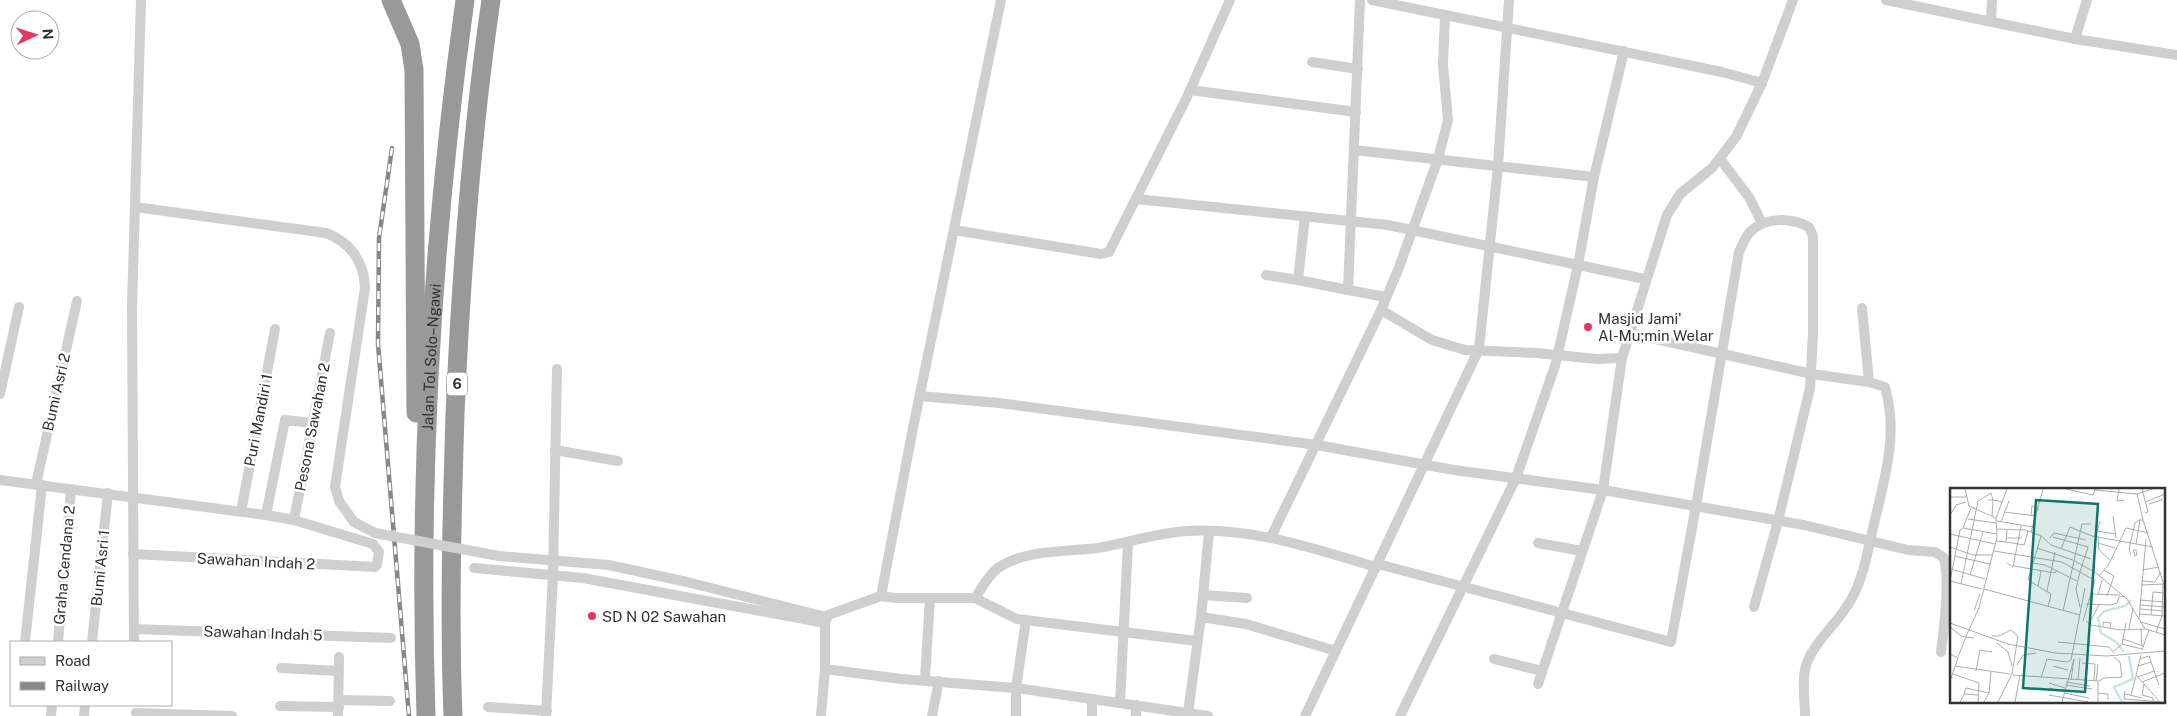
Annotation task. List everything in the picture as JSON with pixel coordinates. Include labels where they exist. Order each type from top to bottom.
[{"type":"highway","points":[[391,0],[410,44],[414,70],[416,436],[424,501]]},
{"type":"highway","name":"Jalan Tol Solo–Ngawi","points":[[426,716],[424,501],[436,253],[445,160],[465,0]]},
{"type":"highway","name":"Jalan Tol Solo–Ngawi","points":[[453,716],[451,657],[452,494],[459,309],[483,54],[491,0]]},
{"type":"highway","points":[[483,54],[490,43],[498,0]]},
{"type":"street","points":[[134,641],[132,307],[141,0]]},
{"type":"street","points":[[881,596],[1001,0]]},
{"type":"street","points":[[954,230],[1104,254],[1110,250],[1190,90],[1230,0]]},
{"type":"street","points":[[1348,290],[1360,0]]},
{"type":"street","points":[[1372,0],[1722,72],[1762,83]]},
{"type":"street","points":[[1304,716],[1377,566],[1478,349],[1498,166],[1509,0]]},
{"type":"street","points":[[1538,684],[1603,490],[1622,358],[1645,279],[1669,210],[1680,194],[1720,159],[1736,137],[1762,83],[1793,0]]},
{"type":"street","points":[[1886,0],[2075,39],[2177,56]]},
{"type":"street","points":[[1990,22],[1992,0]]},
{"type":"street","points":[[2075,39],[2088,0]]},
{"type":"street","points":[[1271,537],[1381,310],[1413,231],[1438,159],[1448,120],[1443,65],[1445,15]]},
{"type":"street","points":[[1400,716],[1516,478],[1559,355],[1594,177],[1624,52]]},
{"type":"street","points":[[1312,62],[1358,69]]},
{"type":"street","points":[[1190,90],[1356,112]]},
{"type":"street","points":[[1354,150],[1594,177]]},
{"type":"street","points":[[1720,159],[1750,197],[1762,222]]},
{"type":"street","points":[[1136,199],[1388,225],[1645,279]]},
{"type":"street","points":[[135,207],[326,233],[345,243],[356,255],[364,275],[365,288],[335,487],[339,500],[354,522],[375,533],[499,556],[609,565],[687,582],[826,620]]},
{"type":"street","points":[[1298,280],[1305,216]]},
{"type":"street","points":[[975,598],[997,569],[1016,559],[1128,542],[1163,533],[1210,532],[1271,537],[1377,566],[1562,612],[1670,642],[1696,506],[1739,252],[1749,233],[1762,222],[1780,220],[1799,222],[1809,227],[1812,231],[1812,374],[1778,521],[1754,607]]},
{"type":"street","points":[[1266,276],[1386,296]]},
{"type":"street","name":"Bumi Asri 2","points":[[25,641],[39,485],[77,301]]},
{"type":"street","points":[[0,394],[19,307]]},
{"type":"street","points":[[1862,308],[1868,382]]},
{"type":"street","points":[[1381,310],[1432,340],[1465,350],[1478,349],[1597,358],[1622,358]]},
{"type":"street","name":"Puri Mandiri 1","points":[[241,512],[276,329]]},
{"type":"street","name":"Pesona Sawahan 2","points":[[294,520],[330,333]]},
{"type":"street","points":[[1629,334],[1812,374],[1885,386],[1892,428],[1891,451],[1870,541],[1856,592],[1840,619],[1813,650],[1807,664],[1804,680],[1805,716]]},
{"type":"street","points":[[488,707],[546,713],[553,574],[557,369]]},
{"type":"street","points":[[920,396],[999,403],[1317,445],[1424,465],[1603,490],[1696,506],[1778,521],[1908,550],[1936,552],[1944,558],[1945,617],[1941,652]]},
{"type":"street","points":[[266,515],[284,422],[286,419],[312,423]]},
{"type":"street","points":[[555,450],[618,461]]},
{"type":"street","points":[[0,480],[132,496],[294,520]]},
{"type":"street","name":"Graha Cendana 2","points":[[58,641],[71,488]]},
{"type":"street","name":"Bumi Asri 1","points":[[92,641],[108,493]]},
{"type":"street","name":"Sawahan Indah 2","points":[[133,554],[364,567],[375,567],[377,565],[379,552],[373,544],[294,520]]},
{"type":"street","points":[[1188,713],[1204,595],[1210,532]]},
{"type":"street","points":[[1120,702],[1128,542]]},
{"type":"street","points":[[1538,544],[1582,551]]},
{"type":"street","points":[[474,568],[553,574],[609,582],[826,620]]},
{"type":"street","points":[[1204,595],[1247,598]]},
{"type":"street","points":[[821,716],[825,669],[826,620],[831,613],[881,596],[895,598],[975,598],[1009,617],[1124,630],[1197,641]]},
{"type":"street","points":[[925,679],[930,598]]},
{"type":"street","points":[[1201,617],[1246,624],[1336,651]]},
{"type":"street","points":[[1016,716],[1016,688],[1026,620]]},
{"type":"street","name":"Sawahan Indah 5","points":[[134,629],[392,638]]},
{"type":"street","points":[[339,657],[339,708]]},
{"type":"street","points":[[1494,659],[1542,671]]},
{"type":"street","points":[[281,668],[339,671]]},
{"type":"street","points":[[825,669],[901,679],[925,679],[1016,688],[1208,716]]},
{"type":"street","points":[[932,716],[939,681]]},
{"type":"street","points":[[1092,699],[1092,716]]},
{"type":"street","points":[[280,706],[339,708],[390,701]]},
{"type":"street","points":[[1136,704],[1136,716]]},
{"type":"street","points":[[136,711],[232,716]]},
{"type":"railway","points":[[392,148],[379,238],[378,344],[409,716]]},
{"type":"place","name":"Masjid Jami' Al-Mu;min Welar","points":[[1588,327]]},
{"type":"place","name":"SD N 02 Sawahan","points":[[592,616]]}]
